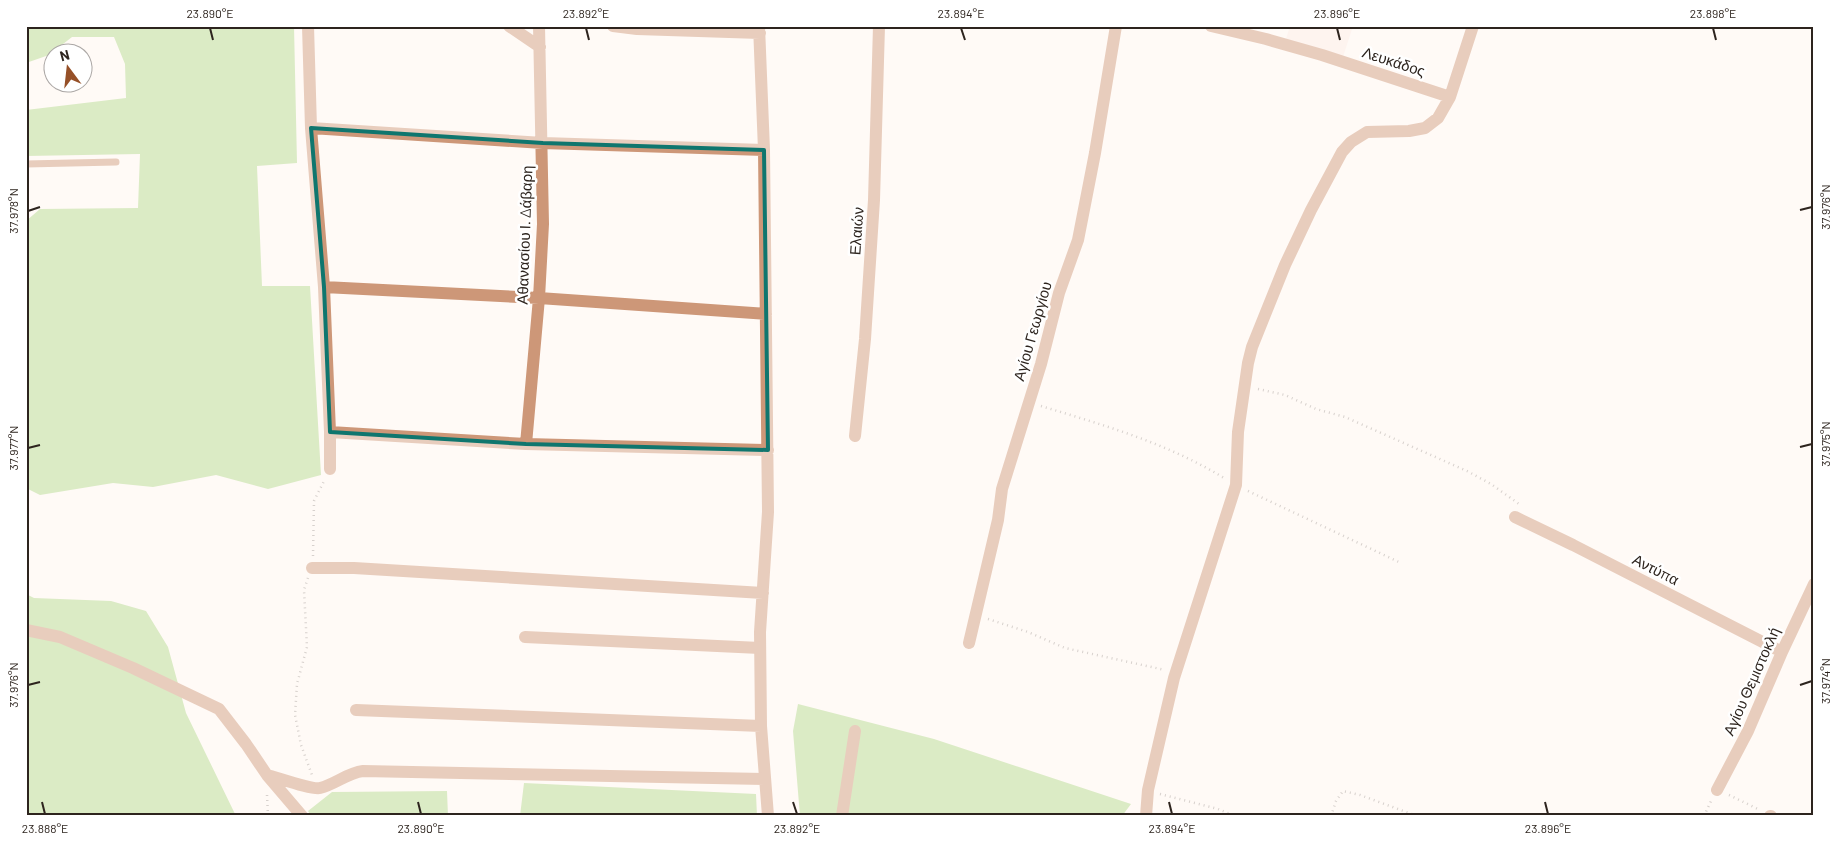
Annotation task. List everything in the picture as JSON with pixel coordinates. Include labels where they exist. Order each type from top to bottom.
[{"type":"street","points":[[308,26],[311,128],[324,287],[330,469]]},
{"type":"street","points":[[510,26],[540,47]]},
{"type":"street","name":"Αθανασίου Ι. Δάβαρη","points":[[526,444],[539,298],[543,224],[540,26]]},
{"type":"street","points":[[613,26],[637,29],[760,29],[764,150],[768,450],[768,512],[760,648],[761,726],[768,816]]},
{"type":"street","name":"Ελαιών","points":[[855,436],[865,339],[874,200],[879,26]]},
{"type":"street","name":"Αγίου Γεωργίου","points":[[969,643],[998,520],[1002,489],[1041,364],[1058,294],[1078,240],[1096,153],[1116,26]]},
{"type":"street","name":"Λευκάδος","points":[[1211,26],[1322,55],[1450,96]]},
{"type":"street","points":[[1146,816],[1148,790],[1176,672],[1236,485],[1238,432],[1252,347],[1285,265],[1311,210],[1342,152],[1351,142],[1367,132],[1409,131],[1425,128],[1438,118],[1450,96],[1473,26]]},
{"type":"street","points":[[311,128],[543,143],[764,150]]},
{"type":"street","points":[[324,287],[539,298],[766,314]]},
{"type":"street","points":[[330,432],[526,444],[768,450]]},
{"type":"street","name":"Αντύπα","points":[[1515,517],[1782,652]]},
{"type":"street","points":[[312,568],[354,568],[763,593]]},
{"type":"street","name":"Αγίου Θεμιστοκλή","points":[[1717,790],[1748,731],[1814,584]]},
{"type":"street","points":[[26,630],[60,637],[133,668],[219,709],[266,774],[302,816]]},
{"type":"street","points":[[525,637],[760,648]]},
{"type":"street","points":[[356,710],[761,726]]},
{"type":"street","points":[[842,816],[855,731]]},
{"type":"street","points":[[266,774],[317,789],[333,784],[353,772],[364,771],[766,779]]},
{"type":"lane","points":[[26,164],[116,162]]},
{"type":"path","points":[[1245,386],[1285,395],[1316,409],[1345,417],[1467,471],[1491,484],[1523,506]]},
{"type":"path","points":[[1029,403],[1147,440],[1204,465],[1236,485],[1401,563]]},
{"type":"path","points":[[317,789],[301,745],[295,715],[297,684],[307,647],[304,590],[312,568],[314,501],[330,469]]},
{"type":"path","points":[[975,614],[1028,632],[1065,648],[1176,672]]},
{"type":"path","points":[[1148,790],[1218,809],[1236,816]]},
{"type":"path","points":[[1717,790],[1770,816]]},
{"type":"path","points":[[1331,816],[1336,801],[1343,791],[1360,795],[1417,816]]},
{"type":"highlighted area","points":[[311,128],[543,143],[764,150],[768,450],[526,444],[330,432],[324,287]]},
{"type":"shaded area","points":[[1290,26],[1353,26],[1343,57],[1286,39]]},
{"type":"green space","points":[[26,26],[294,26],[297,163],[257,166],[262,286],[310,286],[321,475],[268,489],[216,475],[153,487],[113,483],[40,495],[26,488],[26,221],[40,209],[138,208],[140,154],[26,156],[26,110],[126,98],[125,64],[114,37],[72,37],[66,42],[42,42],[42,57],[26,63]]},
{"type":"green space","points":[[26,594],[34,598],[111,601],[146,611],[168,647],[186,713],[236,816],[26,816]]},
{"type":"green space","points":[[798,704],[934,739],[1131,804],[1122,816],[800,816],[793,731]]},
{"type":"green space","points":[[524,783],[756,794],[757,816],[520,816]]},
{"type":"green space","points":[[447,791],[448,816],[311,816],[308,811],[332,792]]}]
